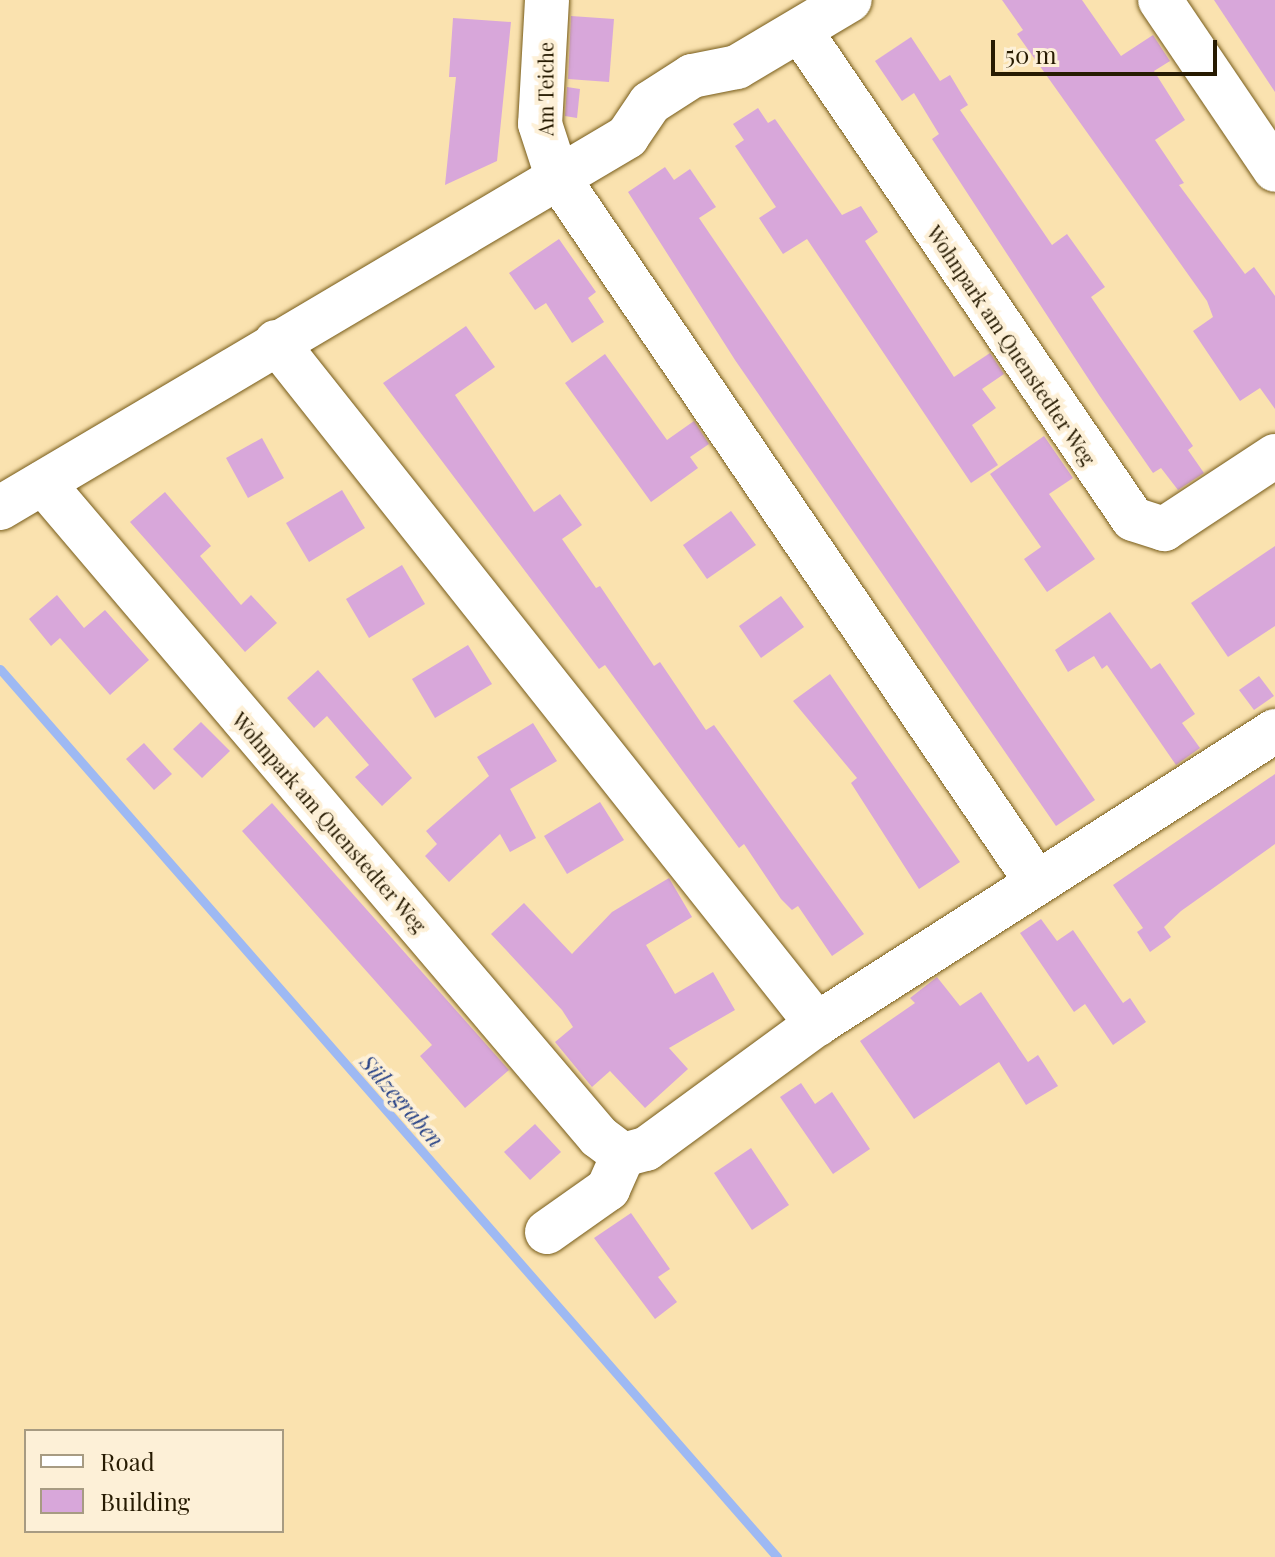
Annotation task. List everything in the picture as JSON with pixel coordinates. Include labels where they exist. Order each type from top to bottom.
[{"type":"street","name":"Am Teiche","points":[[547,0],[540,124],[557,176]]},
{"type":"street","points":[[1160,0],[1275,170]]},
{"type":"street","name":"Wohnpark am Quenstedter Weg","points":[[0,508],[627,137],[650,103],[692,76],[718,75],[827,11],[1133,519],[1164,529],[1275,456]]},
{"type":"street","points":[[557,176],[1036,881]]},
{"type":"street","points":[[276,342],[817,1024]]},
{"type":"street","name":"Wohnpark am Quenstedter Weg","points":[[43,483],[589,1125],[623,1155]]},
{"type":"street","points":[[547,1232],[608,1189],[623,1155],[646,1149],[817,1024],[1114,830],[1158,811],[1275,731]]},
{"type":"building","points":[[1002,0],[1082,0],[1121,56],[1153,35],[1170,61],[1154,71],[1185,120],[1155,140],[1184,183],[1179,185],[1245,274],[1254,267],[1275,296],[1275,409],[1260,388],[1240,401],[1193,331],[1213,317],[1207,301],[1017,34],[1023,30]]},
{"type":"building","points":[[1214,0],[1275,0],[1275,92]]},
{"type":"building","points":[[571,16],[614,19],[609,82],[568,79]]},
{"type":"building","points":[[453,18],[511,22],[497,161],[445,185],[456,77],[449,77]]},
{"type":"building","points":[[911,37],[940,81],[950,75],[968,105],[960,110],[1052,245],[1067,234],[1105,287],[1091,297],[1193,446],[1188,450],[1204,473],[1178,490],[1161,468],[1153,473],[1099,395],[932,139],[939,134],[914,93],[902,101],[875,61]]},
{"type":"building","points":[[567,87],[580,89],[577,118],[565,116]]},
{"type":"building","points":[[758,108],[768,123],[775,119],[842,215],[861,206],[878,232],[865,241],[954,377],[990,353],[1004,374],[982,389],[996,408],[972,425],[998,465],[971,483],[807,239],[783,254],[759,218],[776,207],[735,146],[744,140],[733,124]]},
{"type":"building","points":[[665,167],[674,180],[690,169],[716,207],[699,218],[1095,800],[1056,826],[735,360],[628,192]]},
{"type":"building","points":[[559,239],[596,292],[588,298],[604,322],[572,343],[546,303],[535,310],[509,273]]},
{"type":"building","points":[[466,326],[495,367],[455,395],[534,512],[560,494],[582,525],[562,539],[596,588],[600,586],[654,666],[660,662],[706,730],[714,725],[864,934],[832,956],[798,906],[792,910],[781,899],[744,844],[739,848],[605,665],[599,669],[383,383]]},
{"type":"building","points":[[605,354],[667,440],[694,421],[709,444],[690,457],[698,468],[651,502],[565,383]]},
{"type":"building","points":[[1044,436],[1073,478],[1049,494],[1095,559],[1047,592],[1024,559],[1041,547],[990,474]]},
{"type":"building","points":[[262,438],[284,478],[248,498],[226,458]]},
{"type":"building","points":[[342,490],[365,528],[309,562],[286,523]]},
{"type":"building","points":[[165,492],[211,546],[200,556],[241,605],[251,595],[277,623],[245,652],[130,522]]},
{"type":"building","points":[[731,511],[756,545],[707,579],[683,545]]},
{"type":"building","points":[[1275,546],[1275,626],[1228,657],[1191,603]]},
{"type":"building","points":[[402,565],[425,604],[369,638],[346,599]]},
{"type":"building","points":[[57,595],[84,628],[105,610],[149,660],[110,695],[60,638],[51,646],[29,619]]},
{"type":"building","points":[[781,596],[804,627],[761,658],[739,626]]},
{"type":"building","points":[[1110,612],[1151,669],[1160,663],[1195,714],[1182,723],[1200,748],[1176,765],[1107,665],[1102,669],[1094,656],[1068,672],[1055,650]]},
{"type":"building","points":[[468,645],[492,684],[435,718],[412,679]]},
{"type":"building","points":[[318,670],[412,778],[382,806],[355,777],[369,765],[327,716],[314,728],[287,698]]},
{"type":"building","points":[[830,674],[960,862],[919,889],[851,783],[857,778],[793,701]]},
{"type":"building","points":[[1259,676],[1274,696],[1254,710],[1239,690]]},
{"type":"building","points":[[201,722],[230,751],[202,778],[173,749]]},
{"type":"building","points":[[533,723],[557,761],[510,789],[536,838],[510,852],[500,834],[449,882],[425,856],[437,844],[426,831],[489,776],[477,757]]},
{"type":"building","points":[[144,743],[172,774],[154,790],[126,759]]},
{"type":"building","points":[[1275,774],[1275,844],[1181,911],[1164,927],[1171,937],[1150,952],[1137,932],[1143,928],[1113,885]]},
{"type":"building","points":[[600,802],[624,840],[567,874],[544,836]]},
{"type":"building","points":[[272,803],[509,1070],[465,1108],[420,1056],[432,1045],[242,831]]},
{"type":"building","points":[[669,878],[692,917],[646,945],[675,994],[713,972],[735,1010],[669,1048],[688,1069],[645,1108],[610,1071],[592,1087],[555,1042],[573,1027],[562,1010],[491,934],[524,903],[572,954],[612,912]]},
{"type":"building","points":[[1041,919],[1057,941],[1073,930],[1123,1003],[1130,998],[1146,1022],[1113,1045],[1085,1004],[1074,1012],[1020,933]]},
{"type":"building","points":[[937,977],[960,1006],[981,992],[1028,1062],[1038,1055],[1058,1086],[1026,1105],[999,1062],[914,1119],[860,1041],[915,1003],[910,998]]},
{"type":"building","points":[[801,1083],[815,1104],[832,1092],[870,1149],[833,1174],[780,1097]]},
{"type":"building","points":[[535,1124],[561,1152],[530,1180],[504,1152]]},
{"type":"building","points":[[751,1148],[789,1205],[752,1230],[714,1173]]},
{"type":"building","points":[[631,1213],[670,1269],[658,1277],[677,1302],[655,1319],[594,1238]]},
{"type":"waterway","name":"Sülzegraben","points":[[0,669],[777,1557]]}]
